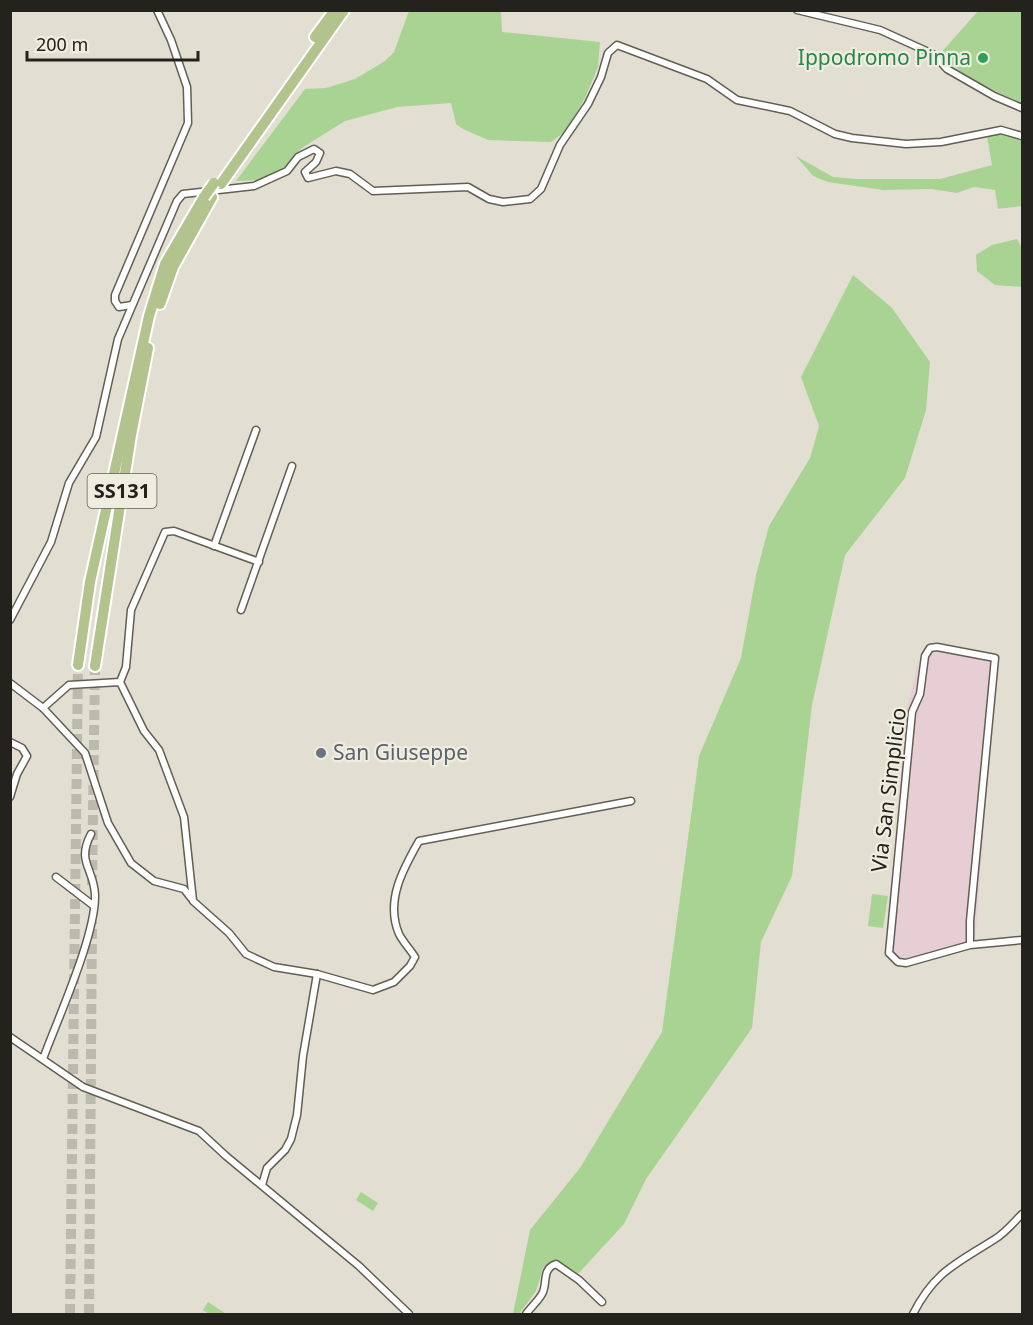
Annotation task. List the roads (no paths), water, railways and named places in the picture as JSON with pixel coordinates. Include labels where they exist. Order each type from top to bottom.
[{"type":"highway","name":"SS131","points":[[78,665],[90,582],[141,349],[165,264],[217,183],[335,10]]},
{"type":"highway","name":"SS131","points":[[217,183],[344,10]]},
{"type":"highway","name":"SS131","points":[[95,666],[131,435],[150,341],[173,267],[208,197]]},
{"type":"highway","points":[[141,349],[150,341]]},
{"type":"street","points":[[132,305],[119,307],[115,302],[115,295],[188,123],[187,87],[171,40],[157,10]]},
{"type":"street","points":[[797,10],[880,30],[933,54],[947,69],[994,96],[1023,108]]},
{"type":"street","points":[[10,620],[51,542],[69,483],[96,437],[118,339],[177,201],[183,194],[254,186],[287,171],[298,158],[314,149],[320,153],[316,162],[305,172],[308,178],[336,171],[350,174],[366,187],[383,192],[468,188],[503,202],[530,199],[537,195],[560,145],[588,104],[601,77],[608,53],[617,45],[707,79],[737,100],[790,111],[835,134],[852,138],[906,144],[941,142],[1001,130],[1023,136]]},
{"type":"street","points":[[214,546],[256,430]]},
{"type":"street","points":[[241,610],[292,466]]},
{"type":"street","points":[[120,681],[126,668],[131,610],[165,532],[174,531],[259,562]]},
{"type":"street","name":"Via San Simplicio","points":[[970,945],[970,914],[994,658],[937,647],[930,648],[925,656],[920,693],[912,712],[889,953],[898,962],[906,963],[970,945],[1023,940]]},
{"type":"street","points":[[43,708],[69,685],[120,681]]},
{"type":"street","points":[[120,681],[144,731],[159,750],[184,816],[192,878],[191,898]]},
{"type":"street","points":[[10,683],[43,708],[86,753],[108,823],[131,863],[154,881],[184,890],[253,959],[274,967],[317,974],[373,990],[394,982],[410,966],[415,957],[399,933],[394,897],[399,875],[419,841],[631,801]]},
{"type":"street","points":[[10,742],[22,748],[27,756],[17,774],[10,797]]},
{"type":"street","points":[[43,1059],[92,921],[94,906],[92,877],[84,858],[85,846],[91,834]]},
{"type":"street","points":[[56,877],[94,906]]},
{"type":"street","points":[[262,1185],[267,1168],[285,1150],[291,1139],[297,1115],[303,1056],[317,974]]},
{"type":"street","points":[[10,1037],[83,1087],[200,1131],[359,1266],[409,1314]]},
{"type":"street","points":[[914,1314],[945,1269],[997,1238],[1023,1214]]},
{"type":"street","points":[[526,1314],[543,1292],[545,1274],[551,1266],[556,1264],[579,1280],[602,1302]]},
{"type":"tunnel","points":[[70,1314],[78,665]]},
{"type":"tunnel","points":[[92,885],[95,666]]},
{"type":"tunnel","points":[[89,1314],[92,922]]},
{"type":"place","name":"Ippodromo Pinna","points":[[983,58]]},
{"type":"place","name":"San Giuseppe","points":[[321,753]]}]
